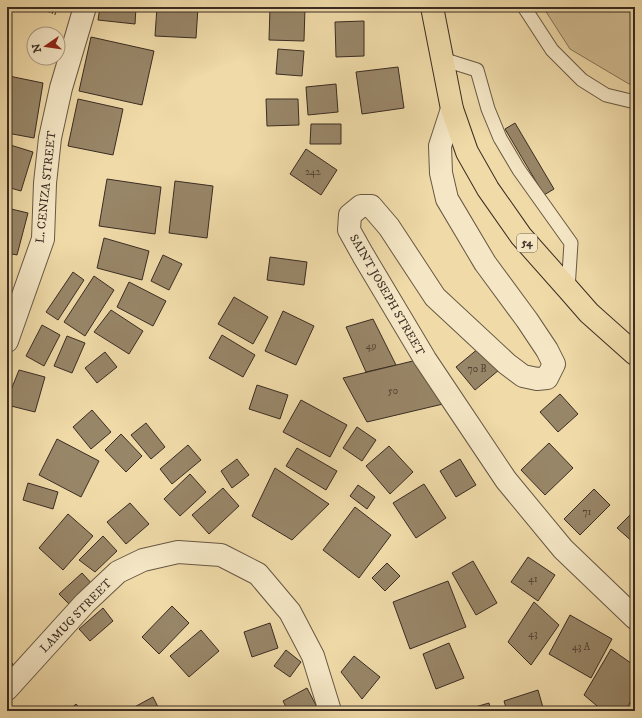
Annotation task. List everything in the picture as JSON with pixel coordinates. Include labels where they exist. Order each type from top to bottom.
[{"type":"highway","name":"54","points":[[432,7],[452,109],[467,152],[488,189],[520,236],[588,312],[635,354]]},
{"type":"street","name":"L. CENIZA STREET","points":[[7,341],[43,239],[45,183],[50,138],[61,88],[85,7]]},
{"type":"street","name":"SAINT JOSEPH STREET","points":[[452,109],[440,146],[441,173],[447,199],[484,264],[527,320],[547,350],[554,364],[547,378],[536,379],[523,376],[507,364],[435,297],[389,227],[371,206],[361,206],[350,215],[349,230],[425,359],[506,480],[563,549],[635,618]]},
{"type":"street","name":"LAMUG STREET","points":[[7,689],[85,603],[118,572],[143,560],[178,552],[221,555],[258,574],[290,612],[313,656],[330,711]]},
{"type":"lane","points":[[524,7],[552,50],[582,80],[606,95],[635,102]]},
{"type":"lane","points":[[442,59],[477,70],[488,109],[500,138],[519,170],[571,243],[568,289]]},
{"type":"path","points":[[38,7],[55,13]]},
{"type":"path","points":[[632,711],[635,706]]},
{"type":"shaded area","points":[[543,7],[635,7],[635,83],[629,84],[570,49]]},
{"type":"building","points":[[100,7],[136,7],[135,24],[98,20]]},
{"type":"building","points":[[157,7],[198,7],[196,38],[155,36]]},
{"type":"building","points":[[270,7],[305,7],[304,41],[269,40]]},
{"type":"building","points":[[364,21],[364,56],[336,57],[335,22]]},
{"type":"building","points":[[91,37],[154,51],[142,105],[79,91]]},
{"type":"building","points":[[278,49],[304,51],[302,76],[276,74]]},
{"type":"building","points":[[398,67],[404,108],[362,114],[356,72]]},
{"type":"building","points":[[9,76],[43,83],[34,138],[7,133],[7,89]]},
{"type":"building","points":[[336,84],[338,112],[308,115],[306,87]]},
{"type":"building","points":[[78,99],[123,109],[113,155],[68,146]]},
{"type":"building","points":[[266,99],[298,99],[299,125],[267,126]]},
{"type":"building","points":[[515,123],[554,189],[544,195],[505,129]]},
{"type":"building","points":[[311,124],[341,124],[341,144],[310,144]]},
{"type":"building","points":[[7,144],[33,152],[21,191],[7,187]]},
{"type":"building","points":[[306,149],[337,170],[321,195],[290,174]]},
{"type":"building","points":[[107,179],[161,187],[155,234],[99,226]]},
{"type":"building","points":[[175,181],[213,186],[207,238],[169,233]]},
{"type":"building","points":[[7,208],[28,213],[17,255],[7,253]]},
{"type":"building","points":[[104,238],[149,251],[142,280],[97,268]]},
{"type":"building","points":[[163,255],[182,264],[169,290],[151,281]]},
{"type":"building","points":[[270,257],[307,262],[304,285],[267,280]]},
{"type":"building","points":[[73,272],[84,280],[58,320],[46,312]]},
{"type":"building","points":[[94,276],[114,290],[85,336],[64,322]]},
{"type":"building","points":[[129,282],[166,301],[153,326],[117,307]]},
{"type":"building","points":[[234,297],[268,317],[253,344],[218,324]]},
{"type":"building","points":[[111,310],[143,331],[129,354],[94,332]]},
{"type":"building","points":[[283,311],[314,326],[296,365],[265,351]]},
{"type":"building","points":[[373,319],[396,365],[366,372],[346,327]]},
{"type":"building","points":[[42,325],[60,335],[44,366],[26,356]]},
{"type":"building","points":[[222,335],[255,355],[243,377],[209,358]]},
{"type":"building","points":[[67,336],[85,343],[72,373],[54,366]]},
{"type":"building","points":[[479,348],[499,370],[475,390],[456,367]]},
{"type":"building","points":[[105,352],[117,367],[97,383],[85,368]]},
{"type":"building","points":[[417,360],[443,404],[367,422],[343,378]]},
{"type":"building","points":[[19,370],[45,377],[35,412],[7,405],[7,400]]},
{"type":"building","points":[[257,385],[288,395],[280,419],[249,409]]},
{"type":"building","points":[[560,394],[578,414],[558,432],[540,412]]},
{"type":"building","points":[[301,400],[347,425],[330,457],[283,432]]},
{"type":"building","points":[[92,410],[111,432],[91,449],[73,427]]},
{"type":"building","points":[[146,423],[165,447],[151,459],[131,435]]},
{"type":"building","points":[[357,427],[376,440],[362,461],[343,448]]},
{"type":"building","points":[[121,434],[142,456],[126,472],[105,450]]},
{"type":"building","points":[[57,439],[99,461],[81,497],[39,475]]},
{"type":"building","points":[[549,443],[573,468],[545,495],[521,470]]},
{"type":"building","points":[[188,445],[201,460],[172,484],[160,469]]},
{"type":"building","points":[[389,446],[413,472],[390,494],[366,466]]},
{"type":"building","points":[[297,448],[337,471],[326,490],[286,466]]},
{"type":"building","points":[[237,459],[249,475],[232,488],[221,471]]},
{"type":"building","points":[[460,459],[476,485],[456,497],[440,471]]},
{"type":"building","points":[[275,468],[329,504],[292,540],[252,516]]},
{"type":"building","points":[[190,474],[206,492],[180,516],[164,499]]},
{"type":"building","points":[[28,483],[58,492],[53,509],[23,500]]},
{"type":"building","points":[[424,484],[446,518],[416,538],[393,503]]},
{"type":"building","points":[[358,485],[375,497],[367,509],[350,496]]},
{"type":"building","points":[[223,488],[239,506],[209,534],[192,515]]},
{"type":"building","points":[[594,489],[610,505],[580,535],[564,519]]},
{"type":"building","points":[[130,503],[149,524],[126,544],[107,522]]},
{"type":"building","points":[[355,507],[391,535],[359,578],[323,550]]},
{"type":"building","points":[[635,510],[635,542],[634,543],[617,528]]},
{"type":"building","points":[[68,514],[93,536],[63,570],[39,548]]},
{"type":"building","points":[[103,536],[117,551],[95,572],[79,560]]},
{"type":"building","points":[[528,557],[555,575],[538,601],[511,582]]},
{"type":"building","points":[[473,561],[497,603],[476,615],[452,573]]},
{"type":"building","points":[[387,563],[400,576],[385,591],[372,578]]},
{"type":"building","points":[[82,573],[94,586],[72,607],[59,594]]},
{"type":"building","points":[[448,581],[466,627],[410,649],[393,602]]},
{"type":"building","points":[[534,602],[559,625],[531,665],[508,642]]},
{"type":"building","points":[[172,606],[189,623],[159,654],[142,637]]},
{"type":"building","points":[[103,608],[113,621],[90,641],[79,629]]},
{"type":"building","points":[[570,615],[612,639],[591,678],[549,654]]},
{"type":"building","points":[[270,623],[278,648],[252,657],[244,632]]},
{"type":"building","points":[[201,630],[219,651],[189,677],[170,656]]},
{"type":"building","points":[[449,643],[464,678],[436,689],[423,654]]},
{"type":"building","points":[[611,649],[635,666],[635,694],[625,711],[603,711],[584,695]]},
{"type":"building","points":[[286,650],[301,662],[290,677],[274,666]]},
{"type":"building","points":[[354,656],[380,677],[362,699],[341,672]]},
{"type":"building","points":[[7,657],[15,667],[7,673]]},
{"type":"building","points":[[307,688],[319,711],[288,711],[283,701]]},
{"type":"building","points":[[538,690],[544,711],[507,711],[504,701]]},
{"type":"building","points":[[153,697],[160,711],[127,711]]},
{"type":"building","points":[[489,703],[491,711],[461,711]]},
{"type":"building","points":[[76,704],[82,711],[68,711]]}]
